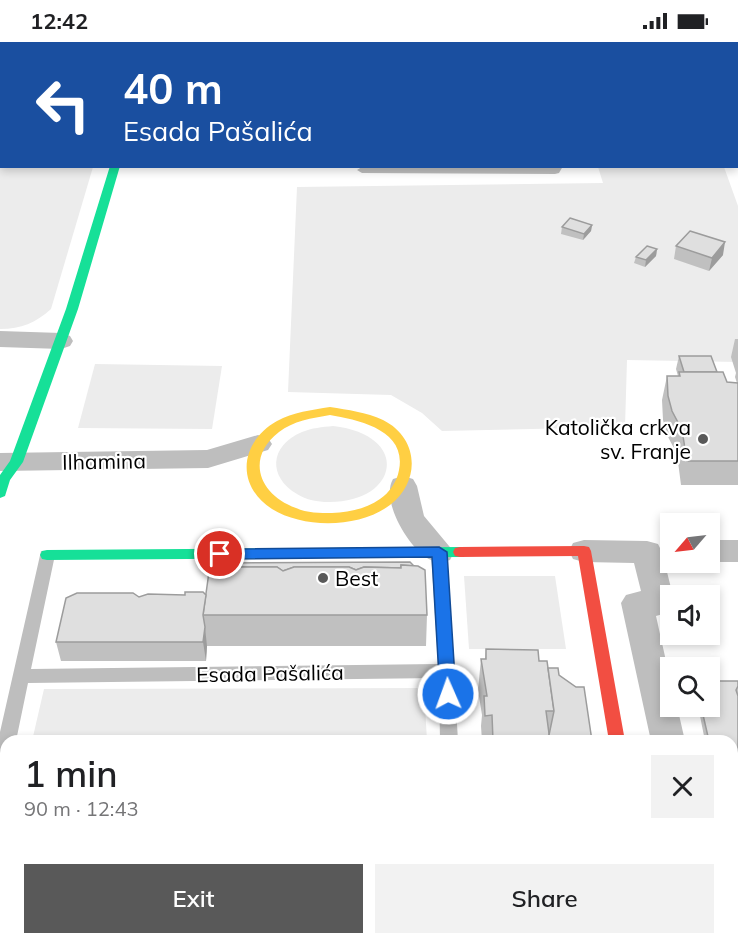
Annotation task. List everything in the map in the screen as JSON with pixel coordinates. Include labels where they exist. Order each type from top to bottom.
[{"type":"street","points":[[0,493],[8,462],[62,340],[114,168]]},
{"type":"street","points":[[0,339],[62,340]]},
{"type":"street","points":[[351,413],[369,418],[392,432],[407,450],[410,464],[403,486],[384,504],[356,516],[334,519],[311,518],[290,512],[260,491],[253,477],[252,460],[258,444],[274,428],[291,419],[310,414],[351,413]]},
{"type":"street","name":"Ilhamina","points":[[8,462],[208,459],[258,444]]},
{"type":"street","name":"Ilhamina","points":[[208,459],[233,466],[253,477]]},
{"type":"street","points":[[403,486],[403,503],[408,516],[431,544]]},
{"type":"street","points":[[356,516],[400,525],[431,544]]},
{"type":"street","points":[[47,555],[431,544],[658,552],[659,604],[637,603],[667,735]]},
{"type":"street","points":[[584,551],[615,735]]},
{"type":"street","points":[[720,551],[738,551]]},
{"type":"lane","points":[[362,170],[526,172],[555,171],[557,168]]},
{"type":"lane","points":[[431,544],[447,670],[449,735]]},
{"type":"lane","points":[[8,735],[47,555]]},
{"type":"lane","name":"Esada Pašalića","points":[[22,676],[447,670]]},
{"type":"shaded area","points":[[0,168],[93,168],[51,309],[28,324],[0,329]]},
{"type":"shaded area","points":[[598,168],[724,168],[738,206],[738,362],[627,360],[625,427],[442,431],[422,413],[391,395],[288,392],[297,187],[603,183]]},
{"type":"shaded area","points":[[95,364],[222,366],[212,429],[78,428]]},
{"type":"shaded area","points":[[333,426],[358,432],[376,442],[385,454],[387,468],[382,481],[370,492],[352,499],[324,502],[304,498],[281,479],[277,471],[278,453],[291,438],[302,432]]},
{"type":"shaded area","points":[[464,576],[555,576],[566,649],[469,649]]},
{"type":"shaded area","points":[[424,688],[427,735],[33,735],[44,689]]},
{"type":"building","points":[[570,218],[592,225],[584,234],[562,227]]},
{"type":"building","points":[[690,231],[725,242],[712,258],[676,246]]},
{"type":"building","points":[[647,246],[657,249],[646,260],[636,257]]},
{"type":"building","points":[[679,356],[711,356],[717,372],[684,372]]},
{"type":"building","name":"Katolička crkva sv. Franje","points":[[679,372],[723,372],[727,382],[738,383],[738,461],[687,461],[682,430],[672,411],[668,396],[667,376],[680,376]]},
{"type":"building","points":[[410,562],[414,566],[364,567],[356,570],[349,567],[294,567],[283,571],[277,567],[221,567],[229,563]]},
{"type":"building","points":[[401,565],[418,566],[425,570],[427,615],[203,615],[209,572],[218,567],[277,567],[283,571],[294,567],[349,567],[356,570],[364,567],[401,568]]},
{"type":"building","points":[[185,592],[203,592],[206,595],[203,642],[56,642],[66,598],[77,593],[133,593],[139,597],[148,594],[185,595]]},
{"type":"building","points":[[486,649],[538,650],[539,661],[547,661],[554,711],[546,711],[549,735],[493,735],[492,715],[485,716],[484,696],[487,696],[481,659],[486,659]]},
{"type":"building","points":[[548,668],[558,668],[559,675],[576,687],[584,687],[591,735],[549,735],[554,711]]},
{"type":"building","points":[[720,681],[738,681],[736,690],[738,735],[708,735],[704,717],[720,717]]},
{"type":"traffic: fast","points":[[0,493],[4,479],[16,462],[72,309],[114,168]]},
{"type":"traffic: fast","points":[[47,555],[460,552]]},
{"type":"traffic: slow","points":[[330,411],[366,418],[392,432],[406,452],[405,476],[399,488],[388,500],[377,507],[347,516],[310,516],[297,514],[278,506],[258,487],[252,463],[255,451],[262,440],[280,425],[301,417],[330,411]]},
{"type":"traffic: jam","points":[[460,552],[584,551],[616,735]]},
{"type":"place","name":"Katolička crkva sv. Franje","points":[[703,439]]},
{"type":"place","name":"Best","points":[[323,578]]},
{"type":"route","points":[[220,554],[439,552],[448,694]]}]
